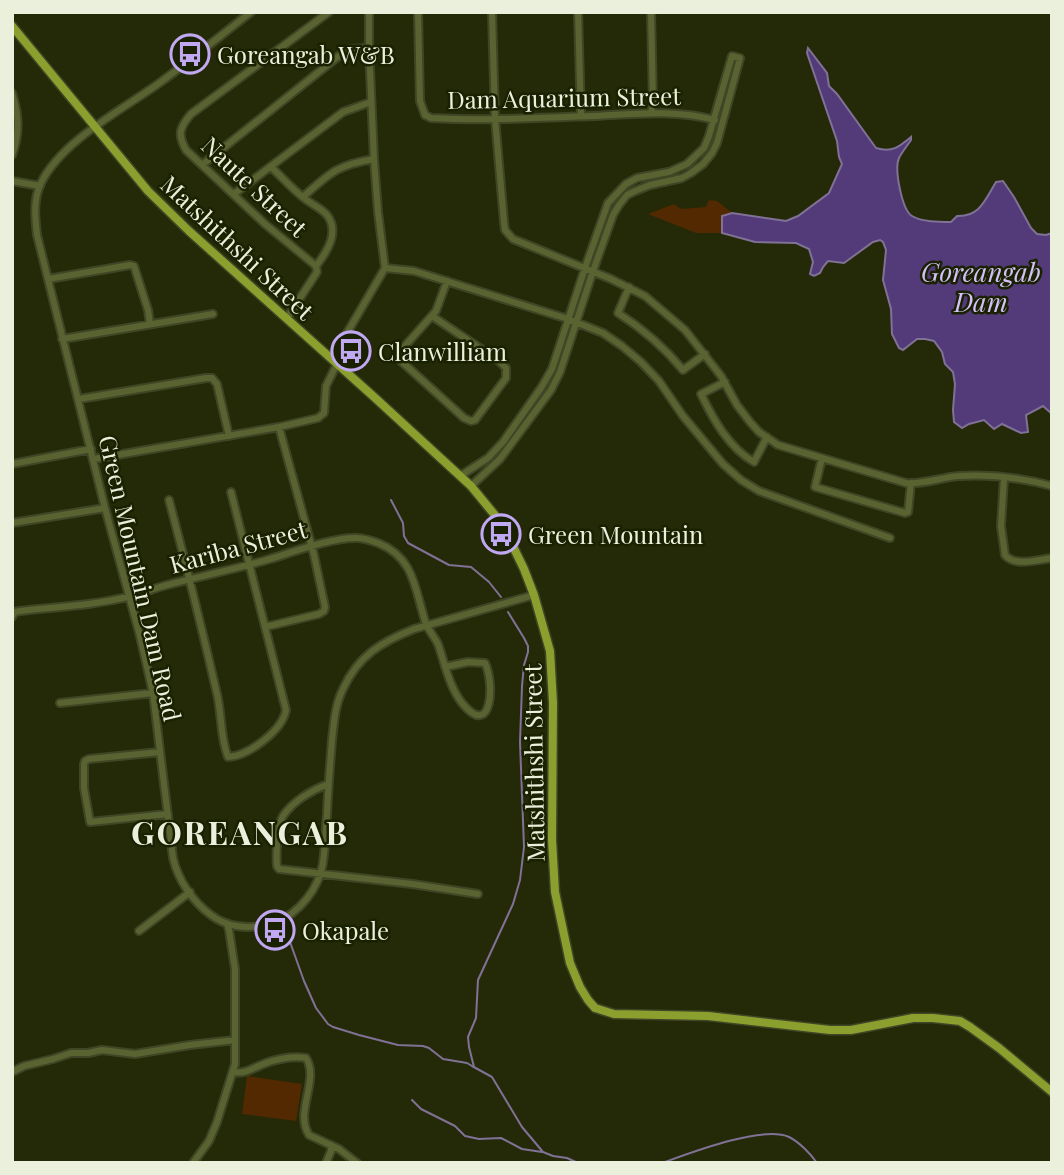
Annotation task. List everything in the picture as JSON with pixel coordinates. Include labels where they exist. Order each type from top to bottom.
[{"type":"main road","name":"Matshithshi Street","points":[[12,26],[148,191],[471,486],[507,534],[534,595],[551,662],[555,892],[570,963],[587,1000],[596,1008],[614,1014],[708,1016],[830,1030],[852,1030],[914,1018],[960,1021],[1052,1092]]},
{"type":"street","name":"Green Mountain Dam Road","points":[[227,924],[204,910],[176,869],[153,693],[62,339],[35,217],[40,186],[56,159],[251,12]]},
{"type":"street","name":"Naute Street","points":[[287,318],[317,272],[316,266],[186,150],[181,141],[181,130],[191,114],[329,12]]},
{"type":"street","points":[[94,459],[279,427],[318,418],[324,413],[326,386],[340,345],[385,268],[377,212],[369,12]]},
{"type":"street","name":"Dam Aquarium Street","points":[[418,12],[420,101],[425,115],[431,118],[651,113],[693,114],[723,123]]},
{"type":"street","points":[[492,12],[495,118],[505,230],[513,239],[593,271],[645,296],[685,330],[725,382],[750,422],[778,445],[911,483],[964,476],[1003,478],[1052,486]]},
{"type":"street","points":[[578,12],[581,116]]},
{"type":"street","points":[[651,12],[651,113]]},
{"type":"street","points":[[202,165],[340,55],[351,49],[369,48]]},
{"type":"street","points":[[460,476],[488,458],[503,442],[552,369],[608,203],[626,184],[637,178],[669,172],[687,164],[704,148],[732,56],[740,58],[718,143],[712,153],[703,164],[682,178],[650,185],[627,195],[613,215],[560,372],[551,390],[500,459],[471,486]]},
{"type":"street","points":[[12,93],[18,131],[12,155]]},
{"type":"street","points":[[234,194],[343,112],[371,102]]},
{"type":"street","points":[[303,197],[334,170],[344,165],[374,159]]},
{"type":"street","points":[[271,167],[328,216],[333,233],[331,242],[316,266]]},
{"type":"street","points":[[12,181],[40,186]]},
{"type":"street","points":[[48,279],[134,266],[150,324]]},
{"type":"street","points":[[385,268],[414,271],[568,319],[603,333],[641,362],[659,381],[683,416],[741,480],[759,491],[890,538]]},
{"type":"street","points":[[432,316],[506,368],[506,378],[475,420],[464,418],[401,361],[401,351],[432,316],[447,281]]},
{"type":"street","points":[[629,287],[618,313],[653,338],[683,370],[705,354]]},
{"type":"street","points":[[62,339],[213,314]]},
{"type":"street","points":[[79,399],[212,378],[217,384],[229,436]]},
{"type":"street","points":[[725,382],[701,394],[724,435],[754,462],[767,438]]},
{"type":"street","points":[[265,627],[319,614],[325,607],[279,427]]},
{"type":"street","points":[[12,464],[91,449]]},
{"type":"street","points":[[822,458],[815,487],[880,507],[908,512],[911,483]]},
{"type":"street","points":[[1003,478],[1001,526],[1007,559],[1017,562],[1052,558]]},
{"type":"street","points":[[169,500],[219,703],[223,744],[228,757],[238,757],[268,737],[285,718],[286,710],[231,492]]},
{"type":"street","points":[[12,523],[105,508]]},
{"type":"street","name":"Kariba Street","points":[[12,617],[15,612],[20,611],[129,596],[311,547],[356,538],[390,549],[400,556],[408,567],[426,626],[436,641],[444,667],[461,701],[477,715],[488,710],[491,683],[485,663],[468,662],[444,667]]},
{"type":"street","points":[[193,1163],[209,1141],[234,1072],[235,969],[227,924],[255,927],[269,925],[294,912],[315,886],[324,858],[328,784],[337,701],[349,677],[371,651],[398,635],[534,595]]},
{"type":"street","points":[[60,703],[153,693]]},
{"type":"street","points":[[160,752],[89,759],[84,764],[84,788],[90,822],[168,814]]},
{"type":"street","points":[[328,784],[313,790],[284,816],[277,846],[276,861],[279,869],[478,894]]},
{"type":"street","points":[[139,931],[190,892]]},
{"type":"street","points":[[12,1072],[71,1053],[102,1050],[135,1054],[235,1041]]},
{"type":"street","points":[[234,1072],[242,1073],[280,1059],[306,1058],[310,1070],[304,1114],[306,1131],[357,1163]]},
{"type":"street","points":[[326,1163],[331,1145]]},
{"type":"shaded area","points":[[709,200],[717,201],[732,213],[722,216],[722,233],[696,233],[648,214],[674,204],[681,209],[706,207]]},
{"type":"shaded area","points":[[247,1076],[302,1084],[296,1121],[242,1114]]},
{"type":"water","name":"Goreangab Dam","points":[[808,48],[827,73],[829,86],[876,148],[895,148],[911,137],[899,158],[898,171],[902,198],[912,216],[926,221],[951,222],[957,216],[965,216],[977,210],[996,182],[1003,181],[1031,228],[1037,234],[1052,233],[1052,414],[1043,406],[1026,415],[1028,432],[1021,433],[1002,424],[994,429],[984,420],[962,428],[954,422],[953,372],[945,364],[942,352],[934,341],[925,339],[917,339],[903,350],[899,348],[892,334],[891,309],[883,280],[886,250],[880,240],[844,263],[828,261],[820,273],[814,276],[810,274],[813,262],[809,249],[796,243],[755,242],[722,233],[722,216],[732,213],[786,221],[798,216],[829,193],[842,164],[837,141],[807,53]]},
{"type":"waterway","points":[[391,500],[403,523],[404,536],[408,543],[449,565],[471,567],[489,582],[501,597]]},
{"type":"waterway","points":[[474,1067],[468,1037],[476,1018],[478,980],[513,904],[520,880],[524,847],[520,742],[522,686],[528,646],[508,612]]},
{"type":"waterway","points":[[285,928],[316,1008],[328,1024],[398,1045],[423,1046],[443,1059],[467,1063],[492,1077],[522,1127],[543,1152],[578,1163]]},
{"type":"waterway","points":[[412,1100],[421,1109],[455,1126],[465,1136],[479,1139],[501,1138],[522,1149],[542,1152]]},
{"type":"waterway","points":[[662,1163],[744,1137],[777,1134],[797,1142],[817,1163]]},
{"type":"place","name":"Goreangab W&B","points":[[190,54]]},
{"type":"place","name":"Clanwilliam","points":[[351,351]]},
{"type":"place","name":"Green Mountain","points":[[501,534]]},
{"type":"place","name":"Okapale","points":[[275,930]]},
{"type":"district","name":"GOREANGAB","points":[[240,831]]}]
